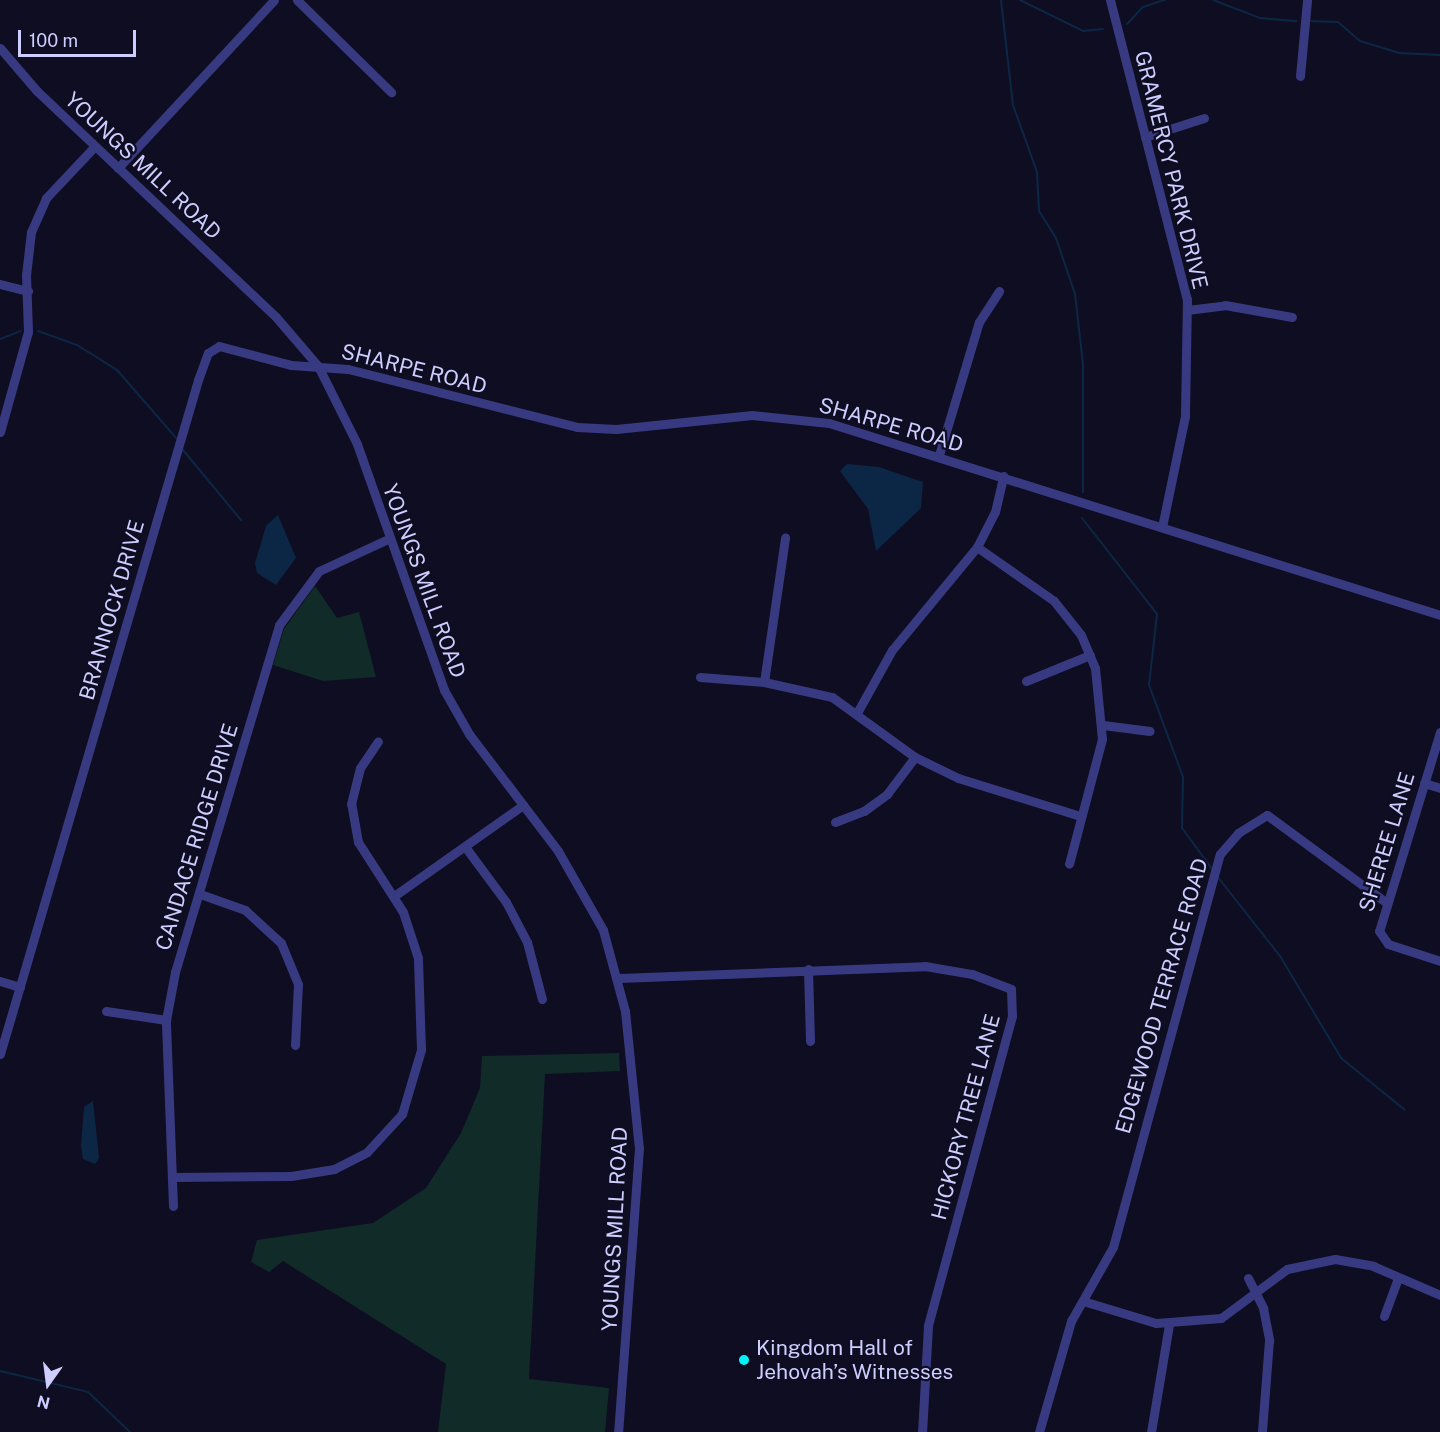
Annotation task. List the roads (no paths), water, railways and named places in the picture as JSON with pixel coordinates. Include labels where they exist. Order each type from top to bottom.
[{"type":"street","points":[[118,168],[274,0]]},
{"type":"street","points":[[297,0],[391,92]]},
{"type":"street","name":"GRAMERCY PARK DRIVE","points":[[1110,0],[1187,310],[1185,416],[1162,528]]},
{"type":"street","points":[[1300,76],[1303,16],[1307,0]]},
{"type":"street","name":"YOUNGS MILL ROAD","points":[[0,48],[95,146],[276,317],[318,366],[357,444],[388,539],[444,690],[581,885],[619,978],[634,1082],[640,1167],[618,1432]]},
{"type":"street","points":[[1145,137],[1204,118]]},
{"type":"street","points":[[0,432],[28,332],[26,260],[39,212],[95,146]]},
{"type":"street","points":[[0,284],[28,291]]},
{"type":"street","points":[[939,456],[979,322],[999,291]]},
{"type":"street","points":[[1187,310],[1225,305],[1292,317]]},
{"type":"street","name":"BRANNOCK DRIVE","points":[[20,987],[206,357],[219,346],[291,365],[318,366]]},
{"type":"street","name":"SHARPE ROAD","points":[[318,366],[348,369],[577,428],[778,416],[843,426],[1440,615]]},
{"type":"street","points":[[858,711],[892,650],[976,547],[995,512],[1003,476]]},
{"type":"street","points":[[764,682],[785,538]]},
{"type":"street","name":"CANDACE RIDGE DRIVE","points":[[173,1206],[166,1020],[200,894],[288,607],[337,558],[388,539]]},
{"type":"street","points":[[976,547],[1054,601],[1090,655],[1103,725],[1069,864]]},
{"type":"street","points":[[1026,681],[1090,655]]},
{"type":"street","points":[[700,677],[805,688],[858,711],[915,757],[976,786],[1080,816]]},
{"type":"street","points":[[1103,725],[1150,731]]},
{"type":"street","name":"SHEREE LANE","points":[[1440,732],[1387,903],[1382,939],[1440,961]]},
{"type":"street","points":[[173,1176],[314,1175],[352,1162],[393,1127],[416,1077],[423,1006],[418,958],[394,896],[353,825],[354,786],[378,741]]},
{"type":"street","points":[[835,822],[864,811],[887,794],[915,757]]},
{"type":"street","points":[[1424,783],[1440,788]]},
{"type":"street","points":[[394,896],[523,805]]},
{"type":"street","name":"EDGEWOOD TERRACE ROAD","points":[[1083,1301],[1113,1247],[1213,870],[1226,846],[1266,815],[1387,903]]},
{"type":"street","points":[[465,848],[506,902],[527,942],[542,999]]},
{"type":"street","points":[[200,894],[245,910],[281,943],[298,984],[295,1045]]},
{"type":"street","name":"HICKORY TREE LANE","points":[[619,978],[807,969],[938,967],[1002,983],[1013,995],[1010,1025],[926,1334],[922,1432]]},
{"type":"street","points":[[807,969],[810,1041]]},
{"type":"street","points":[[0,981],[20,987],[0,1054]]},
{"type":"street","points":[[106,1011],[166,1020]]},
{"type":"street","points":[[1039,1432],[1055,1367],[1083,1301],[1169,1324],[1221,1318],[1287,1269],[1335,1259],[1398,1278],[1440,1295]]},
{"type":"street","points":[[1248,1278],[1256,1292],[1269,1340],[1262,1432]]},
{"type":"street","points":[[1384,1316],[1398,1278]]},
{"type":"street","points":[[1152,1432],[1169,1324]]},
{"type":"water","points":[[847,464],[879,467],[923,482],[921,508],[876,551],[868,509],[840,471]]},
{"type":"water","points":[[278,515],[296,558],[276,585],[257,573],[255,563],[266,526]]},
{"type":"water","points":[[93,1101],[99,1158],[95,1164],[83,1159],[81,1146],[84,1107]]},
{"type":"waterway","points":[[1001,0],[1013,105],[1037,172],[1039,211],[1056,238],[1075,294],[1083,364],[1083,492]]},
{"type":"waterway","points":[[1020,0],[1083,31],[1103,29]]},
{"type":"waterway","points":[[1127,24],[1143,7],[1165,0]]},
{"type":"waterway","points":[[1213,0],[1260,18],[1297,21]]},
{"type":"waterway","points":[[1308,21],[1338,22],[1360,41],[1399,53],[1440,55]]},
{"type":"waterway","points":[[0,339],[21,331]]},
{"type":"waterway","points":[[38,331],[77,345],[117,370],[177,439]]},
{"type":"waterway","points":[[183,450],[241,520]]},
{"type":"waterway","points":[[1082,518],[1157,614],[1149,685],[1183,777],[1182,828],[1212,869]]},
{"type":"waterway","points":[[1217,876],[1280,956],[1341,1058],[1405,1110]]},
{"type":"waterway","points":[[0,1371],[88,1392],[130,1432]]},
{"type":"place","name":"Kingdom Hall of Jehovah’s Witnesses","points":[[744,1360]]}]
